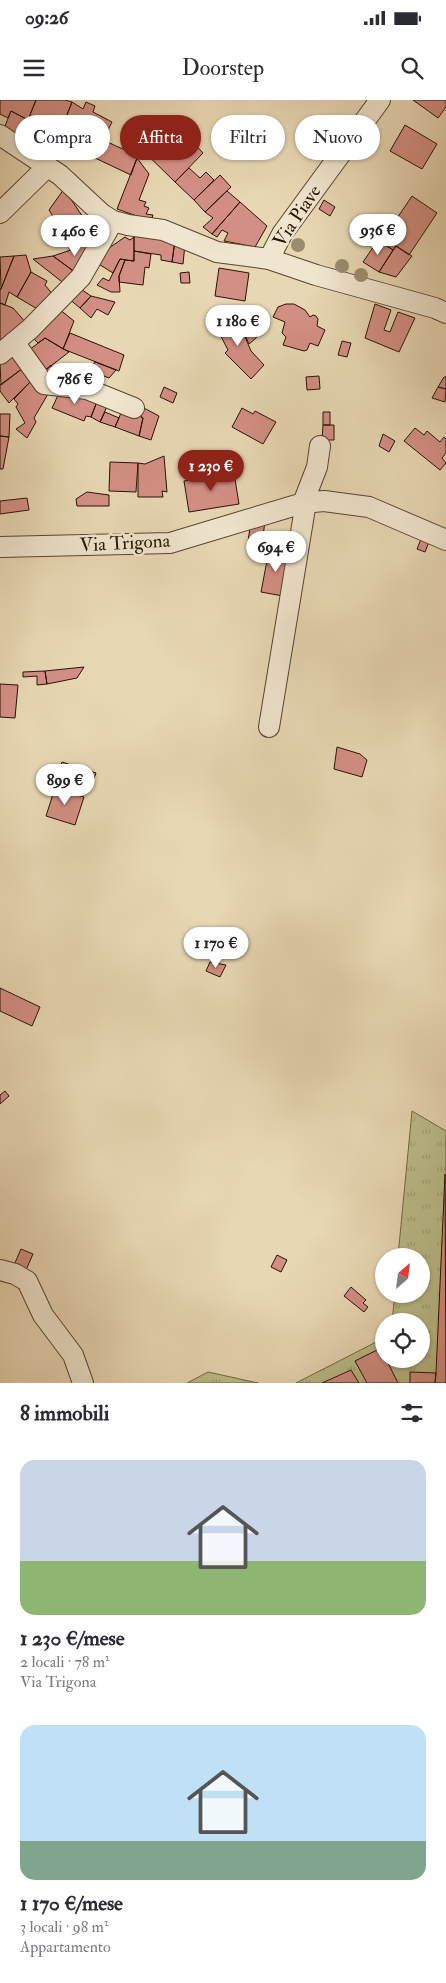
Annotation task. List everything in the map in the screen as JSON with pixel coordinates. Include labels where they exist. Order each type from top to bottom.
[{"type":"street","name":"Via Piave","points":[[269,259],[282,234],[380,100]]},
{"type":"street","points":[[0,134],[60,175],[102,214],[113,220],[128,225],[163,230],[217,252],[269,259],[316,275],[435,308],[446,313]]},
{"type":"street","points":[[0,213],[48,166]]},
{"type":"street","points":[[113,220],[80,277],[30,329],[7,348],[44,384],[87,389],[134,408]]},
{"type":"street","points":[[270,727],[305,502],[317,467],[320,446]]},
{"type":"street","name":"Via Trigona","points":[[0,547],[170,543],[305,502],[331,501],[369,507],[446,540]]},
{"type":"street","points":[[0,1270],[15,1274],[27,1281],[43,1315],[73,1355],[83,1383]]},
{"type":"green space","points":[[412,1111],[446,1131],[446,1383],[296,1383],[375,1343],[375,1368],[430,1368],[430,1313],[393,1313],[394,1303],[430,1303],[430,1248],[399,1248]]},
{"type":"green space","points":[[208,1372],[258,1383],[187,1383]]},
{"type":"building","points":[[0,100],[36,100],[30,115],[19,115],[11,111],[8,118],[0,114]]},
{"type":"building","points":[[36,100],[65,100],[72,102],[67,115],[30,115]]},
{"type":"building","points":[[413,100],[446,100],[446,107],[438,118]]},
{"type":"building","points":[[72,102],[83,109],[86,102],[95,106],[93,112],[99,115],[67,115]]},
{"type":"building","points":[[11,111],[19,115],[15,115],[15,133],[5,126]]},
{"type":"building","points":[[405,125],[437,144],[422,169],[390,151]]},
{"type":"building","points":[[110,143],[120,148],[120,160],[136,160],[131,175],[99,160],[110,160]]},
{"type":"building","points":[[136,160],[138,160],[149,174],[139,200],[146,202],[144,206],[149,208],[146,214],[153,215],[151,221],[117,209]]},
{"type":"building","points":[[153,160],[196,160],[175,182]]},
{"type":"building","points":[[189,168],[200,178],[206,172],[214,180],[194,200],[175,182]]},
{"type":"building","points":[[220,175],[231,187],[205,212],[194,200]]},
{"type":"building","points":[[64,189],[93,232],[90,234],[95,242],[70,250],[63,236],[57,238],[52,226],[57,223],[49,210]]},
{"type":"building","points":[[227,191],[240,202],[212,234],[203,227],[213,218],[205,212]]},
{"type":"building","points":[[412,196],[437,213],[409,255],[396,246],[393,250],[381,242]]},
{"type":"building","points":[[324,200],[335,207],[330,216],[319,209]]},
{"type":"building","points":[[240,202],[267,226],[255,247],[224,241],[228,233],[222,230],[217,237],[212,234]]},
{"type":"building","points":[[139,234],[175,241],[172,262],[161,260],[161,255],[134,251],[134,237]]},
{"type":"building","points":[[125,237],[130,240],[134,237],[134,261],[120,259],[113,273],[97,263],[106,250]]},
{"type":"building","points":[[378,240],[393,250],[379,272],[363,262]]},
{"type":"building","points":[[175,241],[185,244],[183,264],[172,262]]},
{"type":"building","points":[[95,242],[76,273],[53,256]]},
{"type":"building","points":[[396,246],[412,256],[396,277],[379,272]]},
{"type":"building","points":[[134,251],[151,254],[149,268],[145,267],[143,285],[119,282],[119,276],[125,260],[134,261]]},
{"type":"building","points":[[26,255],[31,272],[17,297],[9,292],[5,305],[0,303],[0,291],[14,256]]},
{"type":"building","points":[[14,256],[1,289],[0,257]]},
{"type":"building","points":[[53,256],[76,273],[66,285],[33,259]]},
{"type":"building","points":[[120,259],[125,260],[119,276],[120,292],[111,292],[97,285],[103,278],[109,281]]},
{"type":"building","points":[[219,268],[249,273],[245,301],[215,296]]},
{"type":"building","points":[[31,272],[47,281],[45,285],[54,296],[39,310],[17,297]]},
{"type":"building","points":[[189,272],[190,283],[181,283],[180,273]]},
{"type":"building","points":[[78,287],[91,296],[80,308],[68,298]]},
{"type":"building","points":[[91,296],[115,302],[108,315],[97,309],[91,318],[80,308]]},
{"type":"building","points":[[0,303],[13,308],[27,324],[3,344],[0,340]]},
{"type":"building","points":[[294,304],[305,310],[310,317],[316,316],[318,319],[317,326],[325,330],[318,346],[310,343],[307,350],[304,351],[283,345],[286,337],[282,333],[285,322],[273,317],[278,307]]},
{"type":"building","points":[[375,304],[391,310],[384,330],[390,332],[398,312],[415,318],[399,352],[365,338]]},
{"type":"building","points":[[59,309],[74,321],[63,349],[45,338],[38,343],[31,336]]},
{"type":"building","points":[[219,313],[222,320],[210,322],[208,317]]},
{"type":"building","points":[[245,317],[260,326],[260,331],[256,338],[249,344],[237,318]]},
{"type":"building","points":[[237,318],[251,351],[264,365],[251,379],[225,353],[228,350],[213,321]]},
{"type":"building","points":[[70,333],[124,355],[119,371],[63,349]]},
{"type":"building","points":[[45,338],[69,352],[43,372],[29,350]]},
{"type":"building","points":[[342,341],[351,343],[347,357],[338,355]]},
{"type":"building","points":[[14,352],[23,368],[1,385],[0,363]]},
{"type":"building","points":[[95,362],[116,370],[109,378],[89,370]]},
{"type":"building","points":[[51,365],[57,375],[70,376],[69,384],[43,372]]},
{"type":"building","points":[[23,368],[32,380],[9,403],[0,391],[0,385]]},
{"type":"building","points":[[319,376],[320,389],[307,390],[306,377]]},
{"type":"building","points":[[444,377],[446,377],[446,389],[438,387]]},
{"type":"building","points":[[32,380],[48,394],[34,418],[36,422],[27,438],[16,429],[25,423],[16,407],[18,404],[14,399]]},
{"type":"building","points":[[164,387],[177,393],[173,403],[160,397]]},
{"type":"building","points":[[438,387],[446,389],[445,402],[432,398]]},
{"type":"building","points":[[60,391],[98,399],[91,417],[86,416],[84,421],[52,408]]},
{"type":"building","points":[[98,399],[108,404],[100,422],[91,417]]},
{"type":"building","points":[[124,406],[143,418],[139,436],[115,427]]},
{"type":"building","points":[[142,407],[159,416],[151,440],[139,436],[143,418],[138,415]]},
{"type":"building","points":[[242,408],[253,414],[255,411],[276,422],[263,444],[232,427]]},
{"type":"building","points":[[105,412],[119,418],[115,427],[100,422]]},
{"type":"building","points":[[323,412],[330,412],[330,425],[323,425]]},
{"type":"building","points":[[0,414],[10,414],[9,437],[0,436]]},
{"type":"building","points":[[323,425],[334,425],[334,440],[322,440]]},
{"type":"building","points":[[415,428],[424,435],[427,431],[440,442],[444,437],[446,439],[446,453],[442,458],[446,463],[440,470],[404,441]]},
{"type":"building","points":[[383,434],[395,441],[389,452],[379,446]]},
{"type":"building","points":[[0,436],[9,437],[3,469],[0,469]]},
{"type":"building","points":[[164,456],[167,492],[162,491],[163,497],[138,497],[138,463],[145,464]]},
{"type":"building","points":[[110,462],[138,463],[136,492],[109,491]]},
{"type":"building","points":[[234,473],[239,504],[189,512],[184,481]]},
{"type":"building","points":[[87,492],[109,495],[109,506],[77,506],[76,499]]},
{"type":"building","points":[[27,498],[29,510],[0,514],[0,501]]},
{"type":"building","points":[[265,521],[262,544],[248,542],[250,527]]},
{"type":"building","points":[[421,539],[429,542],[425,552],[417,549]]},
{"type":"building","points":[[269,550],[290,553],[283,596],[261,592]]},
{"type":"building","points":[[84,667],[77,678],[47,684],[45,671]]},
{"type":"building","points":[[45,671],[47,684],[37,685],[37,676],[23,677],[23,672]]},
{"type":"building","points":[[0,684],[18,685],[15,718],[0,717]]},
{"type":"building","points":[[337,747],[360,754],[367,760],[362,777],[334,769]]},
{"type":"building","points":[[62,762],[96,773],[93,781],[59,770]]},
{"type":"building","points":[[55,788],[84,797],[75,825],[46,816]]},
{"type":"building","points":[[210,962],[226,965],[220,977],[206,971]]},
{"type":"building","points":[[0,988],[40,1007],[32,1026],[0,1011]]},
{"type":"building","points":[[5,1091],[9,1096],[0,1104],[0,1095]]},
{"type":"building","points":[[445,1174],[446,1383],[435,1383],[436,1373]]},
{"type":"building","points":[[21,1249],[33,1254],[26,1270],[14,1265]]},
{"type":"building","points":[[277,1255],[287,1260],[281,1272],[271,1267]]},
{"type":"building","points":[[351,1287],[366,1300],[363,1303],[368,1307],[364,1312],[344,1296]]},
{"type":"building","points":[[375,1351],[375,1368],[390,1368],[398,1383],[367,1383],[355,1361]]},
{"type":"building","points":[[351,1370],[359,1383],[322,1383]]},
{"type":"building","points":[[410,1372],[436,1373],[435,1383],[410,1383]]}]
